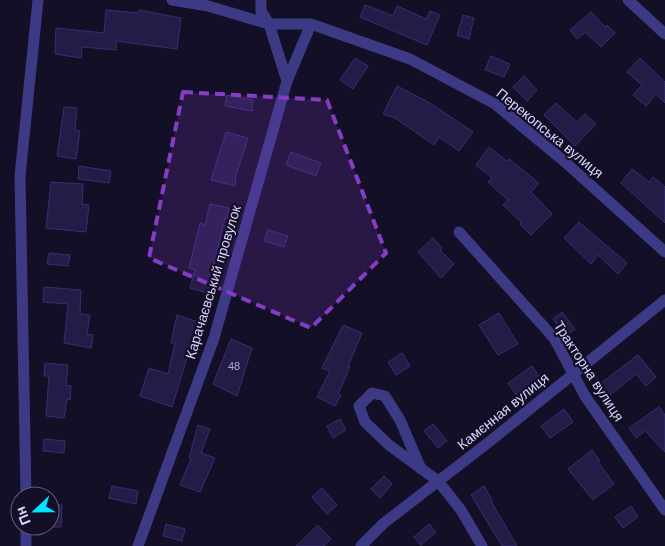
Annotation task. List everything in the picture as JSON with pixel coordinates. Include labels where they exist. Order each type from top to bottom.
[{"type":"street","points":[[26,486],[20,176],[38,0]]},
{"type":"street","name":"Перекопська вулиця","points":[[172,0],[208,6],[269,24],[310,24],[410,59],[495,104],[565,162],[665,252]]},
{"type":"street","points":[[261,0],[261,11],[269,24],[288,81]]},
{"type":"street","points":[[628,0],[665,34]]},
{"type":"street","name":"Карачаєвський провулок","points":[[138,546],[214,338],[288,81],[310,24]]},
{"type":"street","name":"Тракторна вулиця","points":[[459,232],[554,338],[572,374],[665,510]]},
{"type":"street","name":"Камєнная вулиця","points":[[361,546],[384,523],[489,442],[665,300]]},
{"type":"street","points":[[422,469],[400,420],[385,396],[372,393],[359,406],[365,422],[389,445],[438,481],[461,510],[482,546]]},
{"type":"highlighted area","points":[[183,92],[327,100],[386,253],[311,328],[149,258]]},
{"type":"building","points":[[365,5],[393,16],[397,6],[426,19],[430,11],[440,15],[427,45],[360,17]]},
{"type":"building","points":[[106,10],[139,13],[139,10],[181,18],[177,49],[116,41],[116,50],[82,47],[81,58],[55,54],[56,28],[104,33]]},
{"type":"building","points":[[591,12],[605,27],[607,25],[615,33],[601,47],[585,32],[577,39],[570,30]]},
{"type":"building","points":[[463,15],[474,18],[469,39],[457,35]]},
{"type":"building","points":[[491,56],[510,64],[504,77],[485,70]]},
{"type":"building","points":[[355,58],[368,66],[353,89],[340,80]]},
{"type":"building","points":[[640,58],[665,82],[665,103],[656,94],[646,106],[633,95],[642,85],[627,72]]},
{"type":"building","points":[[524,76],[537,90],[527,101],[513,87]]},
{"type":"building","points":[[397,86],[430,103],[473,132],[459,151],[439,137],[434,145],[395,118],[383,114]]},
{"type":"building","points":[[227,95],[253,100],[252,111],[225,106]]},
{"type":"building","points":[[556,103],[577,122],[585,114],[596,124],[575,146],[544,115]]},
{"type":"building","points":[[64,107],[77,108],[75,130],[80,131],[76,159],[57,156]]},
{"type":"building","points":[[226,132],[248,138],[236,175],[235,186],[211,180]]},
{"type":"building","points":[[489,147],[507,161],[509,159],[539,183],[531,192],[552,214],[531,235],[520,224],[521,222],[503,205],[508,200],[488,182],[492,178],[476,165]]},
{"type":"building","points":[[291,152],[321,163],[316,176],[286,165]]},
{"type":"building","points":[[79,166],[111,171],[109,183],[78,179]]},
{"type":"building","points":[[632,169],[649,182],[653,177],[665,187],[665,223],[621,183]]},
{"type":"building","points":[[51,182],[83,184],[82,204],[89,205],[86,232],[46,228]]},
{"type":"building","points":[[210,204],[229,208],[207,293],[190,288],[195,270],[189,268],[200,223],[205,225]]},
{"type":"building","points":[[579,222],[627,263],[618,274],[598,255],[591,264],[564,238]]},
{"type":"building","points":[[268,230],[288,236],[284,247],[264,241]]},
{"type":"building","points":[[433,238],[442,248],[440,250],[454,264],[441,278],[418,252]]},
{"type":"building","points":[[49,253],[70,255],[68,266],[47,264]]},
{"type":"building","points":[[44,287],[81,290],[80,314],[90,315],[87,334],[93,335],[91,348],[64,343],[68,304],[43,302]]},
{"type":"building","points":[[562,312],[575,329],[565,336],[553,319]]},
{"type":"building","points":[[499,313],[518,344],[498,355],[479,325]]},
{"type":"building","points":[[177,315],[198,322],[172,407],[140,396],[149,368],[168,374],[175,343],[171,343]]},
{"type":"building","points":[[343,325],[362,333],[338,394],[341,395],[335,406],[317,397],[330,371],[322,368]]},
{"type":"building","points":[[231,339],[252,348],[237,396],[213,384]]},
{"type":"building","points":[[402,353],[410,366],[396,375],[388,362]]},
{"type":"building","points":[[638,355],[656,377],[646,386],[636,374],[609,396],[600,384]]},
{"type":"building","points":[[45,363],[68,365],[66,385],[71,386],[70,400],[67,399],[64,418],[46,416],[49,376],[44,376]]},
{"type":"building","points":[[532,366],[541,379],[517,396],[508,383]]},
{"type":"building","points":[[659,407],[665,415],[665,452],[645,431],[636,438],[629,428]]},
{"type":"building","points":[[564,409],[573,422],[550,438],[541,426]]},
{"type":"building","points":[[340,419],[346,430],[333,438],[327,426]]},
{"type":"building","points":[[433,424],[447,441],[438,448],[424,431]]},
{"type":"building","points":[[198,425],[210,429],[201,453],[215,458],[200,492],[180,485],[191,459],[189,458]]},
{"type":"building","points":[[44,439],[65,441],[64,453],[43,451]]},
{"type":"building","points":[[592,450],[614,484],[593,500],[568,469]]},
{"type":"building","points":[[384,476],[392,484],[380,498],[371,489]]},
{"type":"building","points":[[112,486],[138,491],[136,504],[109,498]]},
{"type":"building","points":[[484,486],[517,546],[502,546],[471,495]]},
{"type":"building","points":[[322,488],[337,505],[327,514],[312,497]]},
{"type":"building","points":[[60,505],[62,505],[60,527]]},
{"type":"building","points":[[631,506],[638,517],[623,528],[615,517]]},
{"type":"building","points":[[166,524],[185,529],[182,541],[163,536]]},
{"type":"building","points":[[429,524],[436,532],[421,545],[414,537]]},
{"type":"building","points":[[318,525],[331,539],[324,546],[296,546]]}]
